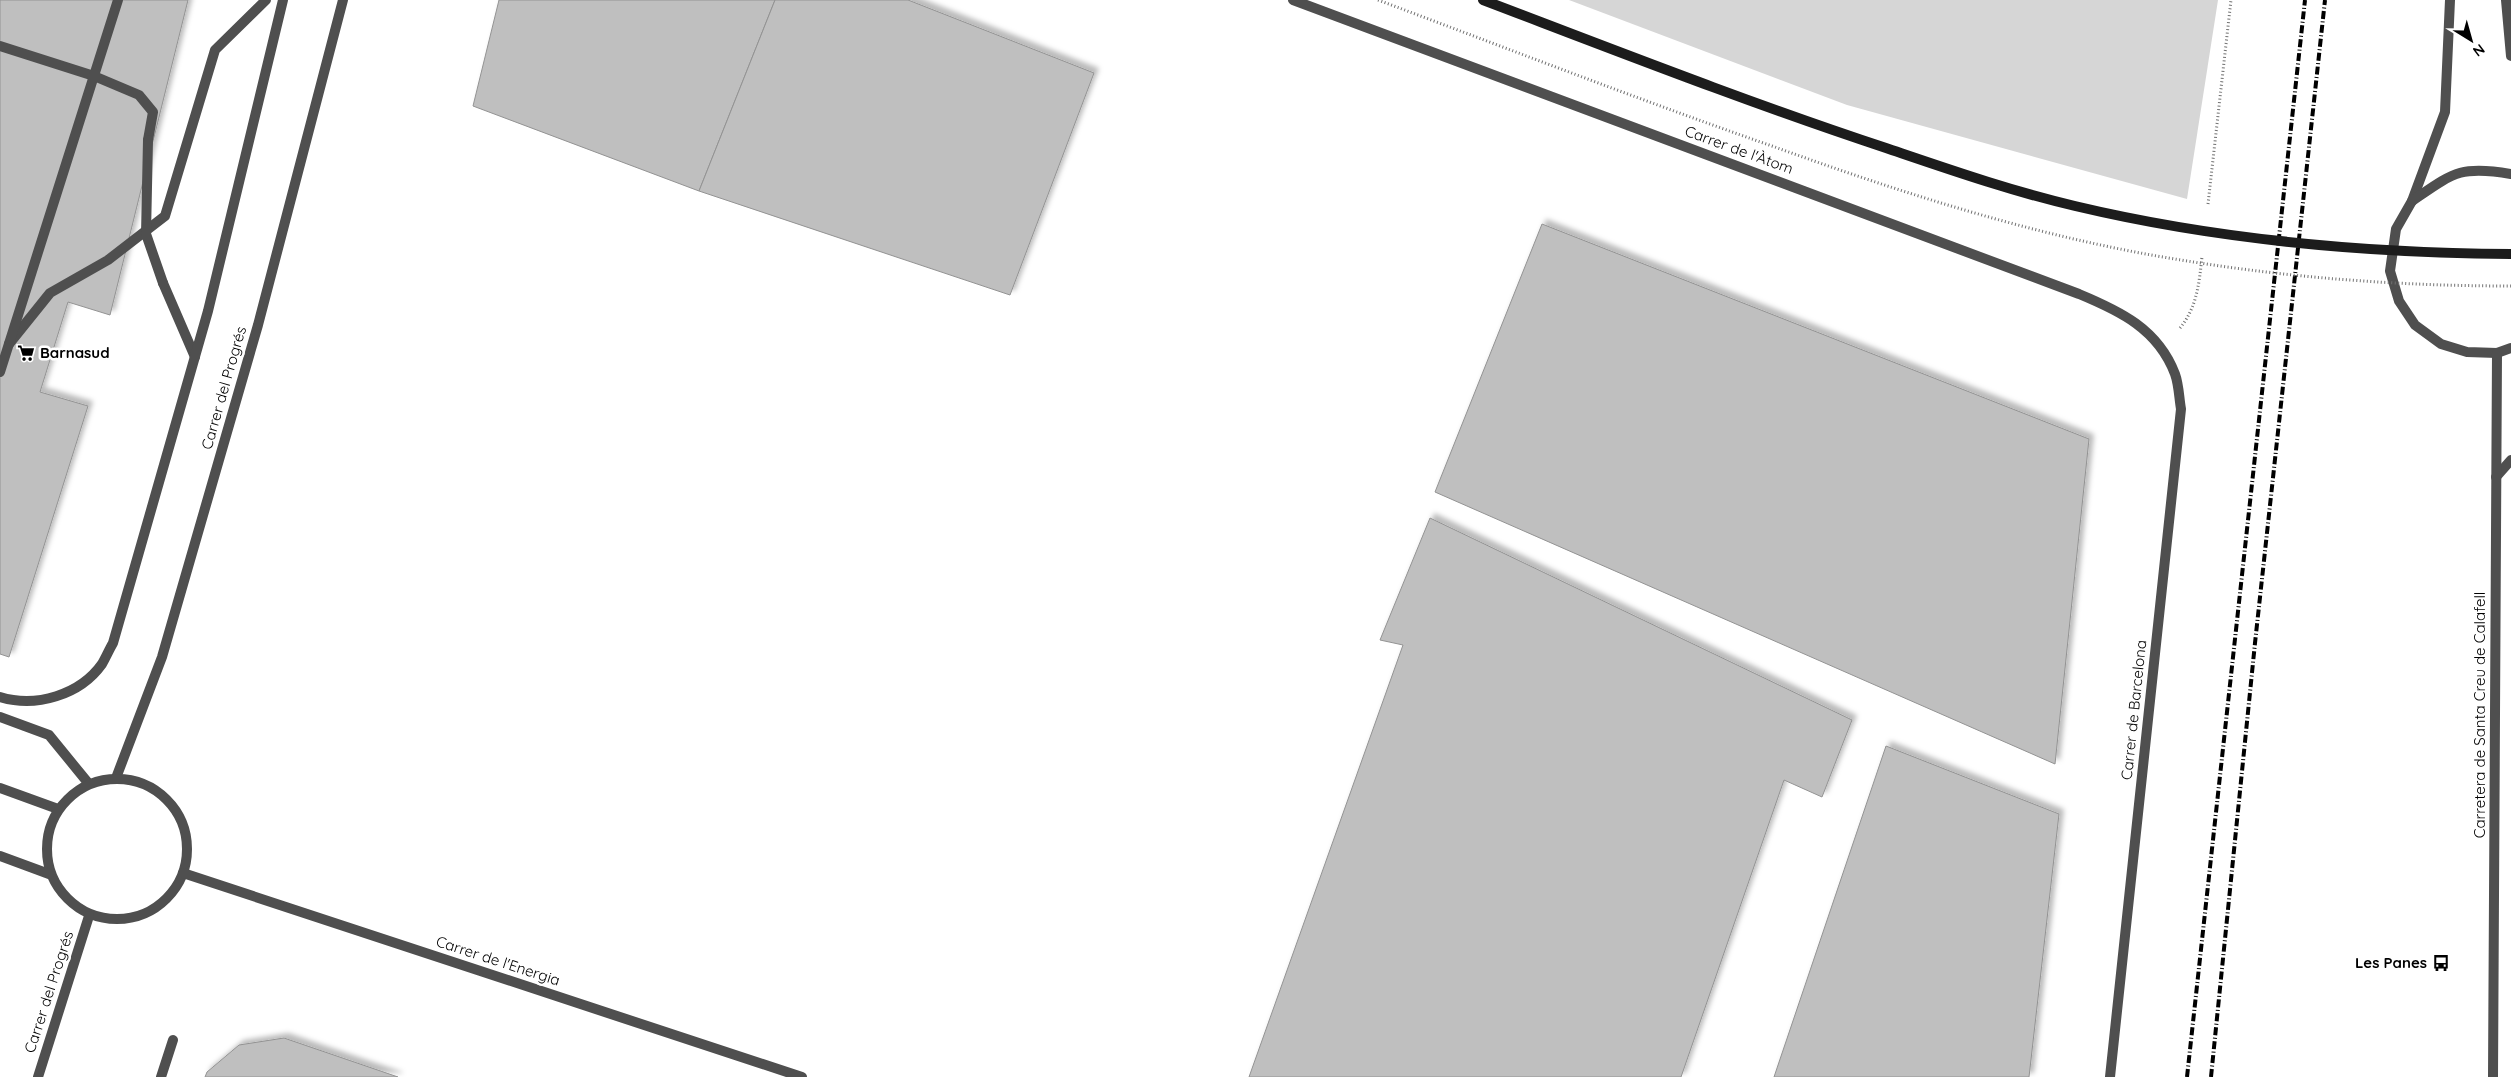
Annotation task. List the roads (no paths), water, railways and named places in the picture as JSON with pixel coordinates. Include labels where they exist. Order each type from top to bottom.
[{"type":"main road","points":[[1483,0],[1788,115],[1991,184],[2074,206],[2161,224],[2301,245],[2420,254],[2511,254]]},
{"type":"street","points":[[0,372],[118,0]]},
{"type":"street","points":[[9,344],[50,293],[108,260],[166,216],[215,50],[266,0]]},
{"type":"street","points":[[0,697],[10,700],[45,700],[66,693],[87,680],[102,664],[113,643],[195,357],[283,0]]},
{"type":"street","name":"Carrer del Progrés","points":[[116,778],[162,657],[258,325],[343,0]]},
{"type":"street","name":"Carrer de l'Àtom","points":[[1293,0],[2079,294],[2120,311],[2144,329],[2161,350]]},
{"type":"street","points":[[2450,0],[2445,112],[2412,201],[2396,229],[2390,271],[2399,301],[2415,325],[2441,344],[2467,352],[2497,353],[2511,348]]},
{"type":"street","points":[[2506,0],[2511,56]]},
{"type":"street","points":[[0,46],[94,76],[139,94],[153,112],[148,140],[146,234],[163,283],[195,357]]},
{"type":"street","points":[[2412,201],[2450,175],[2482,169],[2511,174]]},
{"type":"street","name":"Carrer de Barcelona","points":[[2110,1077],[2181,409],[2176,375],[2161,350]]},
{"type":"street","name":"Carretera de Santa Creu de Calafell","points":[[2493,1077],[2497,353]]},
{"type":"street","points":[[2496,477],[2511,460]]},
{"type":"street","points":[[0,717],[49,735],[89,784]]},
{"type":"street","points":[[116,778],[142,783],[164,796],[181,818],[188,844],[184,873],[169,897],[145,914],[115,920],[89,916],[65,898],[49,874],[46,852],[48,830],[58,809],[89,784],[116,778]]},
{"type":"street","points":[[0,788],[58,809]]},
{"type":"street","points":[[0,856],[49,874]]},
{"type":"street","name":"Carrer de l'Energia","points":[[184,873],[802,1077]]},
{"type":"street","name":"Carrer del Progrés","points":[[38,1077],[89,916]]},
{"type":"street","points":[[162,1077],[173,1040]]},
{"type":"railway","points":[[2187,1077],[2305,0]]},
{"type":"railway","points":[[2211,1077],[2255,643],[2325,0]]},
{"type":"place","name":"Barnasud","points":[[26,353]]},
{"type":"place","name":"Les Panes","points":[[2441,963]]}]
